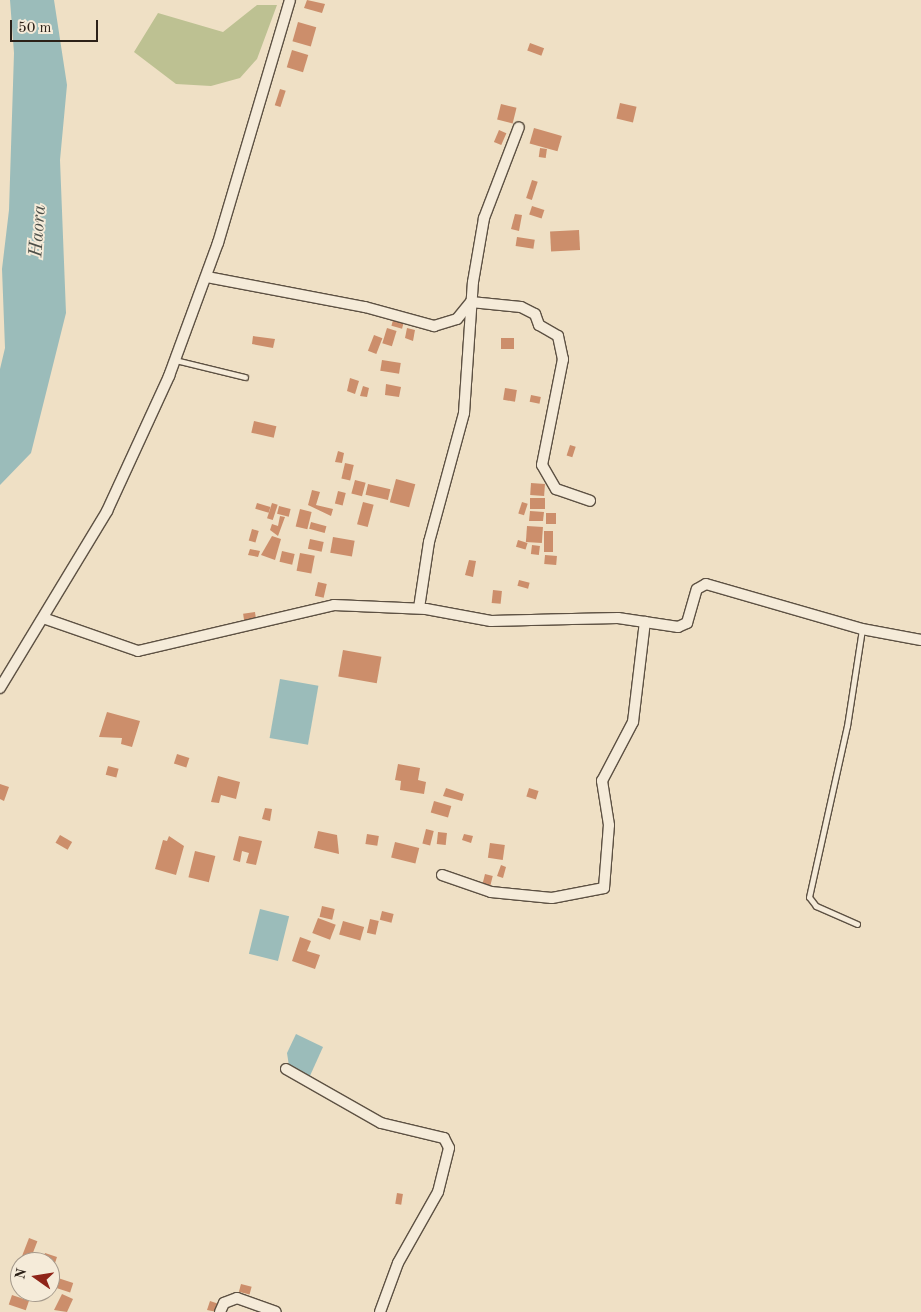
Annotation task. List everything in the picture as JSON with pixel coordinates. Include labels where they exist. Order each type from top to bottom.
[{"type":"street","points":[[0,688],[46,619],[108,511],[174,360],[207,276],[290,0]]},
{"type":"street","points":[[419,608],[428,542],[464,413],[471,302],[484,218],[519,127]]},
{"type":"street","points":[[207,276],[365,307],[434,326],[457,319],[471,302]]},
{"type":"street","points":[[471,302],[521,307],[558,336],[563,359],[542,465],[556,489],[590,501]]},
{"type":"street","points":[[46,619],[138,651],[334,605],[419,608],[490,621],[618,618],[683,626],[697,589],[706,584],[862,629],[921,640]]},
{"type":"street","points":[[442,875],[491,892],[552,898],[604,888],[609,825],[602,782],[633,722],[645,622]]},
{"type":"street","points":[[286,1069],[381,1123],[444,1138],[449,1148],[438,1192],[398,1263],[380,1312]]},
{"type":"street","points":[[220,1312],[224,1302],[237,1298],[276,1312]]},
{"type":"lane","points":[[174,360],[245,377]]},
{"type":"lane","points":[[857,924],[816,906],[809,897],[847,726],[862,629]]},
{"type":"green space","points":[[257,5],[277,5],[257,59],[240,78],[211,86],[176,84],[134,52],[158,13],[223,32]]},
{"type":"water","name":"Haora","points":[[10,0],[54,0],[67,85],[60,160],[66,313],[31,453],[0,485],[0,369],[5,348],[2,269],[9,210],[14,53]]},
{"type":"water","points":[[280,679],[318,686],[308,745],[270,738]]},
{"type":"water","points":[[260,909],[289,916],[278,961],[249,954]]},
{"type":"water","points":[[296,1034],[323,1047],[309,1078],[289,1066],[287,1053]]},
{"type":"building","points":[[307,0],[325,4],[322,13],[304,8]]},
{"type":"building","points":[[298,22],[316,27],[311,46],[292,41]]},
{"type":"building","points":[[530,43],[544,48],[541,56],[527,51]]},
{"type":"building","points":[[292,50],[308,55],[303,72],[287,67]]},
{"type":"building","points":[[280,89],[286,91],[280,107],[275,105]]},
{"type":"building","points":[[620,103],[637,107],[633,122],[616,119]]},
{"type":"building","points":[[501,104],[517,108],[513,123],[497,120]]},
{"type":"building","points":[[534,128],[562,136],[557,151],[530,143]]},
{"type":"building","points":[[499,130],[506,133],[501,145],[494,142]]},
{"type":"building","points":[[540,148],[547,149],[546,158],[539,157]]},
{"type":"building","points":[[532,180],[538,182],[532,200],[526,198]]},
{"type":"building","points":[[532,206],[544,210],[542,219],[529,215]]},
{"type":"building","points":[[515,214],[522,215],[519,231],[511,229]]},
{"type":"building","points":[[579,230],[580,250],[551,251],[550,232]]},
{"type":"building","points":[[517,237],[535,240],[533,249],[516,246]]},
{"type":"building","points":[[393,320],[404,323],[402,329],[391,326]]},
{"type":"building","points":[[387,328],[397,331],[392,346],[382,343]]},
{"type":"building","points":[[407,328],[415,330],[413,341],[405,338]]},
{"type":"building","points":[[374,335],[382,338],[376,354],[368,351]]},
{"type":"building","points":[[253,336],[275,339],[273,348],[252,344]]},
{"type":"building","points":[[501,338],[514,338],[514,349],[501,349]]},
{"type":"building","points":[[382,360],[401,363],[399,374],[380,371]]},
{"type":"building","points":[[350,378],[359,381],[355,394],[347,391]]},
{"type":"building","points":[[386,384],[401,387],[399,397],[385,395]]},
{"type":"building","points":[[363,386],[369,388],[367,397],[360,396]]},
{"type":"building","points":[[505,388],[517,390],[515,402],[503,400]]},
{"type":"building","points":[[531,395],[541,397],[539,404],[530,402]]},
{"type":"building","points":[[254,421],[276,426],[274,438],[251,433]]},
{"type":"building","points":[[570,445],[576,447],[572,457],[567,455]]},
{"type":"building","points":[[338,451],[344,453],[342,463],[335,462]]},
{"type":"building","points":[[345,463],[354,465],[350,481],[341,479]]},
{"type":"building","points":[[396,479],[415,484],[409,507],[390,502]]},
{"type":"building","points":[[355,480],[366,483],[362,496],[351,494]]},
{"type":"building","points":[[531,483],[545,484],[544,496],[530,495]]},
{"type":"building","points":[[368,484],[390,489],[388,500],[366,495]]},
{"type":"building","points":[[312,490],[320,492],[316,505],[333,509],[331,516],[308,505]]},
{"type":"building","points":[[338,491],[346,493],[343,506],[335,504]]},
{"type":"building","points":[[530,498],[545,498],[545,509],[530,509]]},
{"type":"building","points":[[363,502],[374,505],[368,527],[357,524]]},
{"type":"building","points":[[522,502],[528,504],[524,515],[518,513]]},
{"type":"building","points":[[257,503],[270,507],[269,513],[255,509]]},
{"type":"building","points":[[272,503],[278,505],[273,520],[267,518]]},
{"type":"building","points":[[279,506],[291,509],[289,517],[277,514]]},
{"type":"building","points":[[300,509],[312,512],[307,529],[296,526]]},
{"type":"building","points":[[530,511],[544,512],[543,521],[529,521]]},
{"type":"building","points":[[546,513],[556,513],[556,524],[546,524]]},
{"type":"building","points":[[280,516],[285,517],[278,536],[270,530],[272,524],[278,526]]},
{"type":"building","points":[[311,522],[326,526],[325,533],[309,529]]},
{"type":"building","points":[[527,526],[543,527],[542,543],[526,542]]},
{"type":"building","points":[[252,529],[259,531],[255,542],[249,541]]},
{"type":"building","points":[[544,531],[553,531],[553,552],[544,552]]},
{"type":"building","points":[[272,536],[281,539],[275,560],[261,555]]},
{"type":"building","points":[[333,537],[355,541],[352,557],[330,553]]},
{"type":"building","points":[[310,539],[324,542],[322,552],[308,549]]},
{"type":"building","points":[[518,540],[528,543],[526,550],[516,547]]},
{"type":"building","points":[[532,545],[540,546],[539,555],[531,554]]},
{"type":"building","points":[[250,549],[260,551],[258,557],[248,555]]},
{"type":"building","points":[[282,551],[295,554],[292,565],[280,562]]},
{"type":"building","points":[[300,553],[315,556],[311,574],[297,571]]},
{"type":"building","points":[[545,555],[557,556],[556,565],[544,564]]},
{"type":"building","points":[[469,560],[476,561],[473,577],[465,575]]},
{"type":"building","points":[[519,580],[530,583],[528,589],[517,586]]},
{"type":"building","points":[[318,582],[327,584],[324,598],[315,596]]},
{"type":"building","points":[[493,590],[502,591],[501,604],[492,603]]},
{"type":"building","points":[[255,612],[256,619],[244,621],[243,614]]},
{"type":"building","points":[[343,650],[381,657],[377,683],[338,677]]},
{"type":"building","points":[[107,712],[140,721],[132,747],[121,744],[122,738],[99,737]]},
{"type":"building","points":[[177,754],[189,758],[186,768],[174,764]]},
{"type":"building","points":[[398,764],[420,768],[418,780],[426,782],[424,794],[400,790],[401,781],[395,780]]},
{"type":"building","points":[[108,766],[119,769],[116,778],[106,775]]},
{"type":"building","points":[[218,776],[240,782],[236,799],[221,795],[219,803],[211,802]]},
{"type":"building","points":[[0,784],[9,787],[4,801],[0,799]]},
{"type":"building","points":[[446,788],[464,794],[462,801],[443,796]]},
{"type":"building","points":[[529,788],[539,791],[536,800],[526,797]]},
{"type":"building","points":[[434,801],[451,806],[448,817],[431,813]]},
{"type":"building","points":[[265,808],[272,809],[270,821],[262,819]]},
{"type":"building","points":[[426,829],[434,831],[430,845],[422,844]]},
{"type":"building","points":[[318,831],[337,835],[339,854],[314,848]]},
{"type":"building","points":[[438,832],[447,833],[446,845],[437,844]]},
{"type":"building","points":[[367,834],[379,836],[377,846],[365,844]]},
{"type":"building","points":[[464,834],[473,836],[471,843],[462,840]]},
{"type":"building","points":[[60,835],[72,842],[68,850],[56,843]]},
{"type":"building","points":[[169,836],[184,846],[176,875],[155,869],[163,840],[167,841]]},
{"type":"building","points":[[239,836],[262,841],[256,865],[246,863],[249,853],[242,851],[240,862],[233,860]]},
{"type":"building","points":[[395,842],[419,848],[415,864],[391,858]]},
{"type":"building","points":[[490,843],[505,845],[503,860],[488,858]]},
{"type":"building","points":[[195,851],[215,856],[209,882],[188,877]]},
{"type":"building","points":[[501,865],[506,867],[503,878],[497,876]]},
{"type":"building","points":[[485,874],[493,876],[490,887],[482,885]]},
{"type":"building","points":[[322,906],[335,909],[332,920],[320,917]]},
{"type":"building","points":[[382,911],[394,914],[391,923],[380,920]]},
{"type":"building","points":[[318,918],[336,925],[330,940],[312,933]]},
{"type":"building","points":[[370,919],[379,921],[376,935],[367,933]]},
{"type":"building","points":[[343,921],[364,927],[360,941],[339,934]]},
{"type":"building","points":[[300,937],[311,941],[307,951],[320,955],[315,969],[292,961]]},
{"type":"building","points":[[397,1193],[403,1194],[401,1205],[395,1204]]},
{"type":"building","points":[[29,1238],[37,1241],[33,1252],[24,1252]]},
{"type":"building","points":[[60,1279],[73,1283],[70,1292],[60,1289]]},
{"type":"building","points":[[241,1284],[252,1287],[250,1295],[239,1292]]},
{"type":"building","points":[[62,1294],[73,1299],[67,1312],[54,1310],[58,1302],[60,1302]]},
{"type":"building","points":[[10,1301],[29,1302],[26,1310],[9,1304]]},
{"type":"building","points":[[210,1301],[219,1304],[217,1312],[207,1310]]}]
